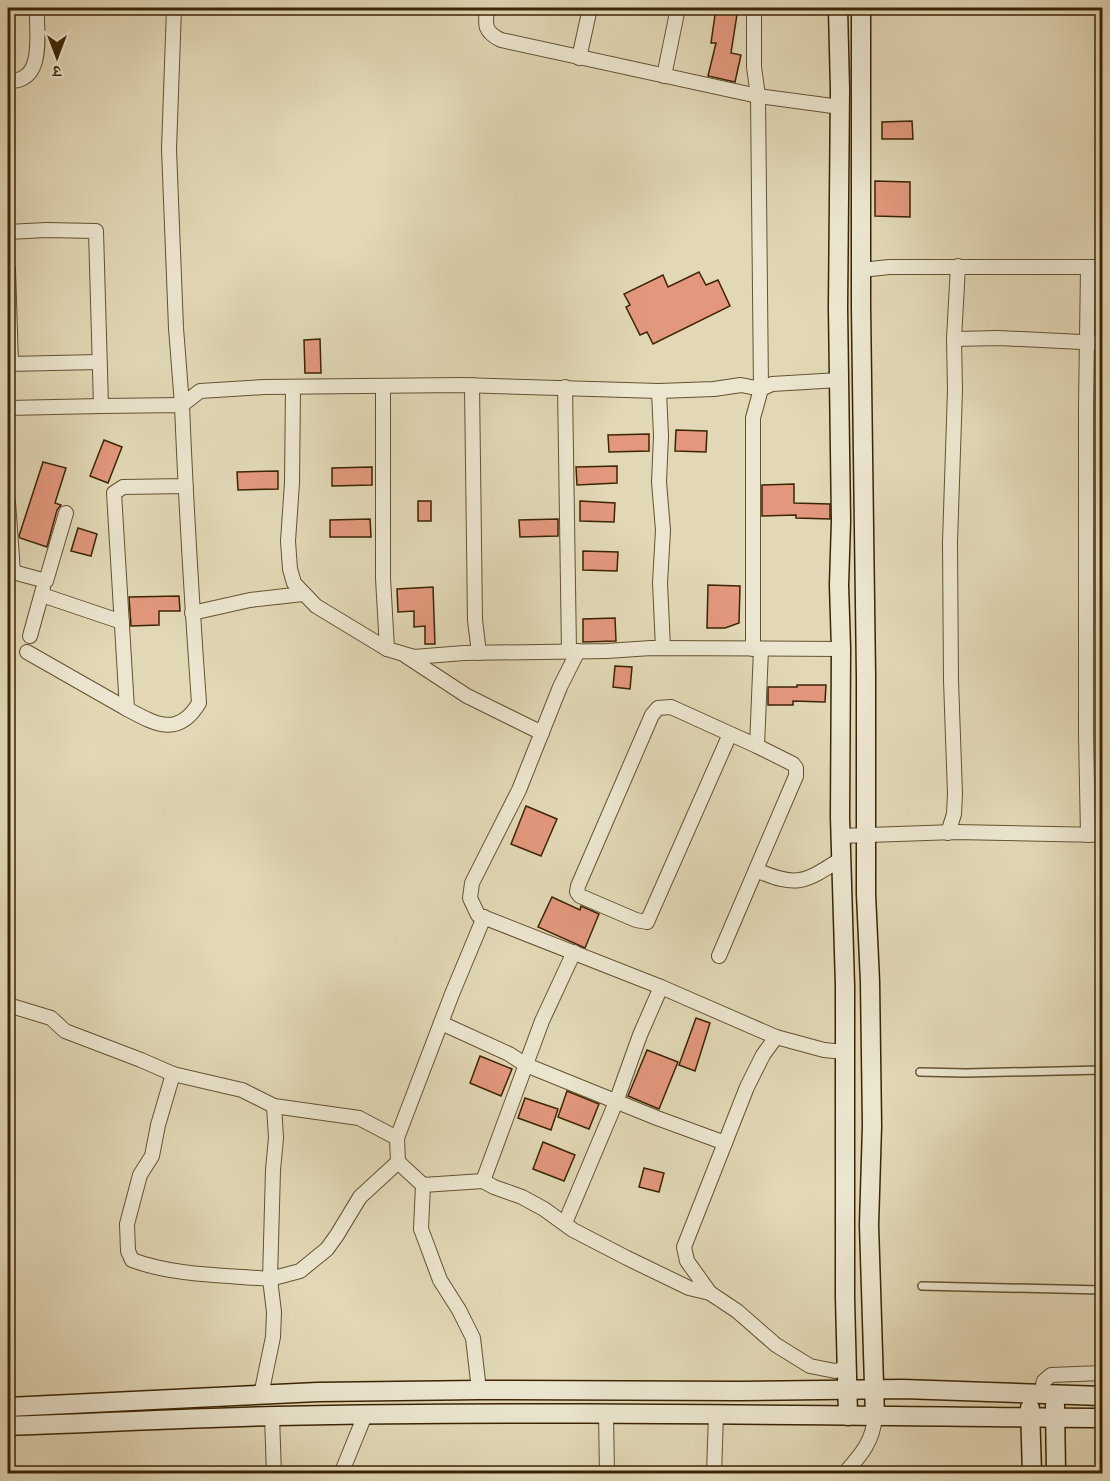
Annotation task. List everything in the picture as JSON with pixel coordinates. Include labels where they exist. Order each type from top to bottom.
[{"type":"street","points":[[8,81],[17,82],[30,74],[36,65],[37,8]]},
{"type":"street","points":[[27,652],[153,723],[165,726],[181,722],[194,711],[199,703],[176,328],[169,149],[174,8]]},
{"type":"street","points":[[487,8],[485,25],[490,35],[501,40],[758,96],[840,107]]},
{"type":"street","points":[[579,58],[590,8]]},
{"type":"street","points":[[664,76],[678,8]]},
{"type":"street","points":[[754,8],[754,67],[758,96],[761,389],[753,418],[757,746]]},
{"type":"street","points":[[838,8],[841,521],[838,585],[841,649],[840,836],[845,986],[848,1416]]},
{"type":"street","points":[[844,1473],[865,1448],[874,1432],[869,1225],[872,1126],[869,939],[866,894],[861,8]]},
{"type":"street","points":[[8,232],[96,231],[101,406]]},
{"type":"street","points":[[862,270],[889,267],[1102,267]]},
{"type":"street","points":[[948,833],[954,814],[955,794],[951,614],[954,339],[958,267]]},
{"type":"street","points":[[1088,268],[1086,405],[1088,835]]},
{"type":"street","points":[[8,269],[9,364],[99,362]]},
{"type":"street","points":[[954,339],[998,338],[1102,344]]},
{"type":"street","points":[[8,408],[182,405],[200,391],[293,387],[472,385],[659,392],[741,385],[761,389],[772,384],[839,380]]},
{"type":"street","points":[[472,385],[475,620],[478,653]]},
{"type":"street","points":[[293,387],[292,483],[288,541],[290,569],[294,583],[316,606],[387,649],[414,657],[663,648],[841,649]]},
{"type":"street","points":[[383,387],[383,578],[387,649]]},
{"type":"street","points":[[565,387],[573,651],[519,790],[472,883],[470,898],[478,915],[662,987],[776,1037],[824,1050],[844,1052]]},
{"type":"street","points":[[659,392],[661,436],[659,482],[663,530],[660,583],[663,648]]},
{"type":"street","points":[[127,709],[114,493],[123,487],[186,486]]},
{"type":"street","points":[[8,502],[10,572],[46,581]]},
{"type":"street","points":[[30,636],[66,513]]},
{"type":"street","points":[[192,613],[250,600],[303,594]]},
{"type":"street","points":[[42,595],[122,622]]},
{"type":"street","points":[[404,654],[467,696],[542,733]]},
{"type":"street","points":[[719,956],[796,776],[796,768],[793,764],[757,746],[671,706],[657,708],[652,715],[577,892],[580,896],[636,920],[647,922],[730,734]]},
{"type":"street","points":[[840,836],[948,833],[1102,835]]},
{"type":"street","points":[[756,870],[788,882],[805,879],[841,859]]},
{"type":"street","points":[[173,1074],[158,1125],[152,1156],[140,1175],[133,1195],[127,1224],[128,1251],[132,1260],[188,1272],[270,1279],[300,1270],[327,1249],[360,1197],[398,1162],[398,1138],[484,917]]},
{"type":"street","points":[[483,1181],[542,1022],[574,952]]},
{"type":"street","points":[[565,1223],[616,1102],[640,1035],[662,987]]},
{"type":"street","points":[[8,1005],[51,1018],[65,1030],[173,1074],[242,1090],[274,1106],[359,1118],[398,1138]]},
{"type":"street","points":[[441,1023],[509,1054],[526,1065],[725,1143]]},
{"type":"street","points":[[710,1293],[687,1261],[684,1247],[754,1071],[776,1037]]},
{"type":"street","points":[[261,1395],[273,1337],[274,1312],[270,1279],[276,1138],[274,1106]]},
{"type":"street","points":[[398,1162],[423,1185],[483,1181],[522,1197],[573,1230],[627,1258],[689,1288],[710,1293],[737,1311],[776,1345],[810,1366],[835,1371],[848,1368]]},
{"type":"street","points":[[423,1185],[421,1229],[440,1280],[473,1338],[479,1390]]},
{"type":"street","points":[[1032,1473],[1030,1418],[1043,1391],[1044,1381],[1051,1375],[1102,1373]]},
{"type":"street","points":[[8,1407],[318,1392],[479,1390],[874,1389],[1043,1391],[1102,1396]]},
{"type":"street","points":[[1043,1391],[1055,1418],[1056,1473]]},
{"type":"street","points":[[606,1414],[607,1473]]},
{"type":"street","points":[[714,1473],[716,1414]]},
{"type":"street","points":[[8,1426],[272,1416],[365,1415],[716,1414],[1102,1418]]},
{"type":"street","points":[[341,1473],[365,1415]]},
{"type":"street","points":[[272,1416],[274,1473]]},
{"type":"lane","points":[[920,1072],[1102,1070]]},
{"type":"lane","points":[[922,1286],[1102,1290]]},
{"type":"building","points":[[716,8],[738,8],[731,53],[741,55],[735,82],[708,76],[716,43],[711,43]]},
{"type":"building","points":[[912,121],[913,139],[882,139],[882,122]]},
{"type":"building","points":[[875,181],[910,182],[910,217],[875,216]]},
{"type":"building","points":[[699,272],[706,285],[718,280],[730,306],[653,344],[647,332],[640,335],[626,307],[630,305],[624,294],[663,275],[668,287]]},
{"type":"building","points":[[320,339],[321,373],[305,373],[304,340]]},
{"type":"building","points":[[676,430],[707,431],[706,452],[675,451]]},
{"type":"building","points":[[649,434],[649,451],[609,452],[608,435]]},
{"type":"building","points":[[104,440],[122,447],[108,483],[90,476]]},
{"type":"building","points":[[43,462],[66,468],[55,503],[61,505],[57,510],[47,547],[19,536]]},
{"type":"building","points":[[617,466],[617,483],[577,485],[576,467]]},
{"type":"building","points":[[372,467],[372,485],[332,486],[332,468]]},
{"type":"building","points":[[278,471],[278,489],[238,490],[237,472]]},
{"type":"building","points":[[794,484],[794,503],[830,504],[830,519],[796,518],[796,515],[762,516],[762,485]]},
{"type":"building","points":[[418,501],[431,501],[431,521],[418,521]]},
{"type":"building","points":[[580,501],[615,503],[614,522],[580,521]]},
{"type":"building","points":[[370,519],[371,537],[330,537],[330,520]]},
{"type":"building","points":[[558,519],[558,536],[520,537],[519,520]]},
{"type":"building","points":[[78,528],[97,534],[91,556],[71,551]]},
{"type":"building","points":[[583,551],[618,552],[617,571],[583,570]]},
{"type":"building","points":[[708,585],[740,586],[739,623],[725,628],[707,628]]},
{"type":"building","points":[[433,587],[435,644],[425,644],[425,626],[414,627],[414,611],[398,612],[397,589]]},
{"type":"building","points":[[179,596],[180,611],[159,611],[159,625],[131,626],[129,597]]},
{"type":"building","points":[[615,618],[616,641],[583,642],[583,619]]},
{"type":"building","points":[[615,666],[632,667],[630,689],[613,687]]},
{"type":"building","points":[[797,685],[826,685],[825,702],[793,701],[793,705],[768,705],[768,687],[797,687]]},
{"type":"building","points":[[526,806],[557,819],[541,856],[511,844]]},
{"type":"building","points":[[552,897],[580,910],[581,906],[599,914],[585,948],[538,927]]},
{"type":"building","points":[[696,1018],[710,1023],[695,1071],[679,1065]]},
{"type":"building","points":[[647,1050],[678,1062],[659,1109],[628,1096]]},
{"type":"building","points":[[480,1056],[512,1069],[501,1096],[470,1083]]},
{"type":"building","points":[[567,1091],[599,1104],[589,1129],[558,1117]]},
{"type":"building","points":[[525,1098],[558,1109],[551,1130],[518,1118]]},
{"type":"building","points":[[543,1142],[575,1155],[564,1181],[533,1169]]},
{"type":"building","points":[[644,1168],[664,1173],[659,1192],[639,1187]]}]
